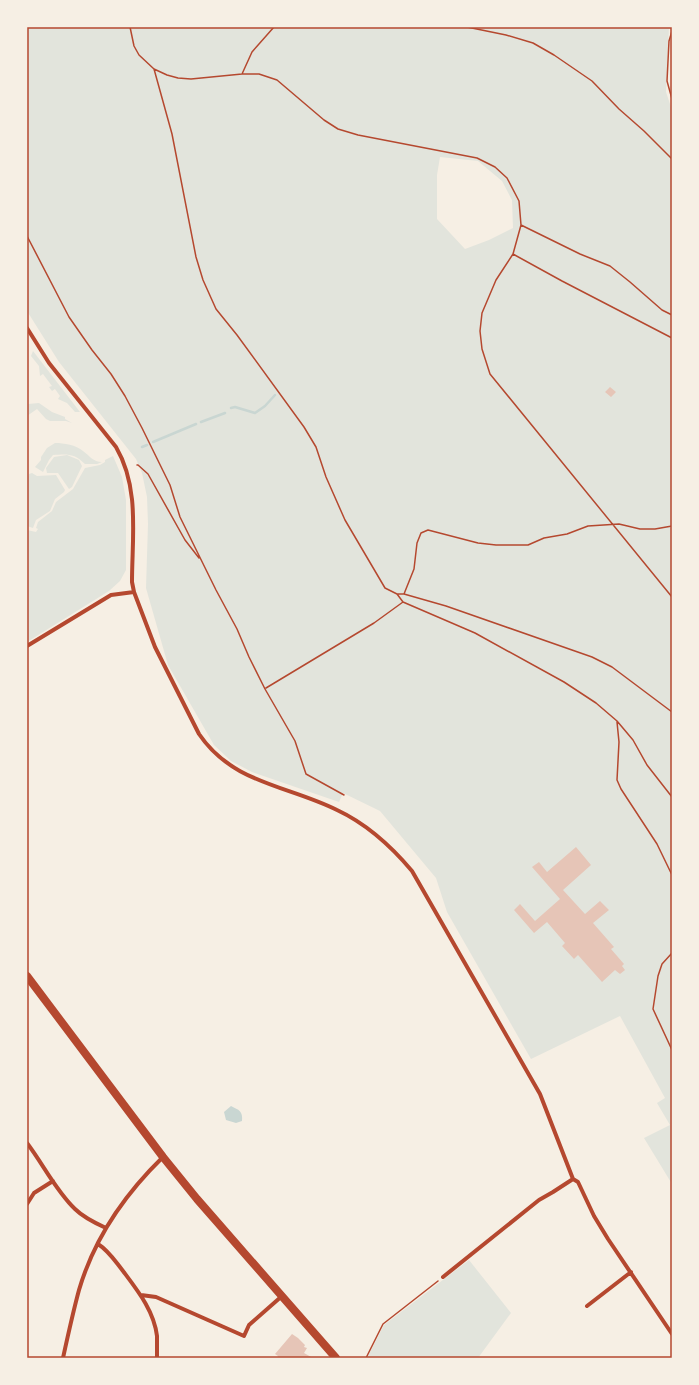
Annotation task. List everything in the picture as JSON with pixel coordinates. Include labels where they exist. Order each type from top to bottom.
[{"type":"main road","points":[[27,976],[163,1157],[336,1358]]},
{"type":"street","points":[[27,328],[50,363],[116,447],[121,456],[130,482],[135,512],[132,572],[134,592],[164,667],[200,734],[217,755],[235,769],[270,785],[337,810],[360,823],[380,838],[412,871],[540,1094],[573,1179],[578,1182],[594,1216],[608,1239],[672,1334]]},
{"type":"street","points":[[27,646],[111,595],[134,592]]},
{"type":"street","points":[[27,1143],[53,1181],[75,1209],[106,1228]]},
{"type":"street","points":[[62,1358],[79,1289],[89,1263],[106,1228],[116,1211],[132,1191],[163,1157]]},
{"type":"street","points":[[443,1277],[539,1200],[573,1179]]},
{"type":"street","points":[[27,1202],[34,1194],[53,1181]]},
{"type":"street","points":[[98,1244],[106,1249],[141,1295],[149,1310],[156,1336],[157,1358]]},
{"type":"street","points":[[587,1306],[631,1272]]},
{"type":"street","points":[[141,1295],[156,1297],[244,1336],[249,1325],[282,1296]]},
{"type":"path","points":[[130,27],[134,46],[139,55],[154,69],[167,75],[184,79],[259,74],[277,80],[324,120],[338,129],[358,135],[477,158],[495,167],[507,178],[519,201],[521,225],[513,254],[496,280],[482,313],[480,331],[482,349],[490,374],[672,598]]},
{"type":"path","points":[[242,74],[252,52],[274,27]]},
{"type":"path","points":[[467,27],[506,35],[533,43],[554,55],[592,81],[672,159]]},
{"type":"path","points":[[672,31],[669,41],[667,81],[672,99]]},
{"type":"path","points":[[154,69],[172,134],[196,256],[203,280],[216,309],[237,335],[304,427],[316,448],[326,477],[345,520],[385,588],[397,594],[404,594],[446,606],[592,657],[612,667],[672,712]]},
{"type":"path","points":[[521,225],[580,254],[610,266],[662,310],[672,315]]},
{"type":"path","points":[[27,236],[69,317],[111,374],[125,396],[170,485],[180,517],[201,560],[237,629],[265,688],[295,741],[306,774],[344,795]]},
{"type":"path","points":[[513,254],[672,338]]},
{"type":"path","points":[[137,465],[142,467],[148,474],[185,540],[201,560]]},
{"type":"path","points":[[404,594],[414,569],[417,543],[421,533],[428,530],[478,543],[496,545],[528,545],[544,538],[567,534],[588,526],[619,524],[640,529],[655,530],[672,526]]},
{"type":"path","points":[[397,594],[403,602],[476,633],[564,682],[596,703],[617,721],[633,740],[647,765],[672,797]]},
{"type":"path","points":[[265,688],[374,623],[403,602]]},
{"type":"path","points":[[617,721],[620,742],[617,780],[620,789],[657,844],[672,875]]},
{"type":"path","points":[[672,953],[662,964],[658,976],[653,1008],[672,1050]]},
{"type":"path","points":[[366,1358],[383,1324],[443,1277]]},
{"type":"shaded area","points":[[27,27],[669,27],[666,92],[672,110],[672,1184],[644,1138],[670,1125],[657,1103],[665,1098],[620,1016],[531,1059],[447,912],[436,878],[380,811],[343,793],[339,802],[252,772],[231,761],[214,745],[168,665],[146,588],[148,524],[147,497],[142,473],[136,459],[59,362],[27,311]],"holes":[[[440,157],[478,161],[502,181],[512,200],[513,228],[489,240],[465,249],[437,219],[437,175]]]},
{"type":"shaded area","points":[[33,351],[80,412],[75,412],[67,403],[58,399],[60,396],[55,389],[52,391],[49,387],[52,386],[43,374],[40,376],[39,366],[31,356]]},
{"type":"shaded area","points":[[39,403],[52,412],[65,417],[65,419],[72,423],[66,421],[50,421],[46,419],[37,409],[27,416],[28,404]]},
{"type":"shaded area","points":[[55,443],[77,447],[94,460],[102,462],[97,464],[85,464],[74,456],[62,454],[53,455],[43,472],[35,467],[41,460],[41,457],[47,448]]},
{"type":"shaded area","points":[[67,455],[79,460],[82,466],[72,487],[69,489],[58,473],[47,473],[46,468],[54,457]]},
{"type":"shaded area","points":[[113,456],[122,477],[126,500],[126,570],[120,581],[109,591],[27,642],[27,530],[36,532],[38,529],[36,528],[38,522],[52,511],[56,502],[73,489],[85,468],[100,465],[105,462],[105,460]]},
{"type":"shaded area","points":[[32,473],[37,476],[56,475],[65,490],[55,499],[50,511],[36,520],[33,528],[27,526],[27,480],[29,474]]},
{"type":"shaded area","points":[[231,1106],[240,1111],[242,1121],[236,1123],[226,1120],[224,1112]]},
{"type":"shaded area","points":[[469,1260],[511,1313],[478,1358],[367,1358],[384,1325]]},
{"type":"building","points":[[610,387],[616,392],[611,397],[605,392]]},
{"type":"building","points":[[576,847],[591,865],[563,890],[585,914],[600,901],[609,910],[593,923],[614,947],[611,949],[624,964],[622,966],[625,970],[620,974],[615,970],[602,982],[578,955],[574,959],[562,946],[565,943],[547,922],[534,933],[514,910],[520,904],[535,921],[560,899],[532,867],[539,862],[547,872]]},
{"type":"building","points":[[292,1334],[305,1345],[304,1347],[307,1348],[304,1353],[313,1358],[277,1358],[278,1356],[275,1354]]},
{"type":"waterway","points":[[231,408],[235,407],[255,413],[265,406],[275,395]]},
{"type":"waterway","points":[[201,422],[225,413]]},
{"type":"waterway","points":[[153,442],[196,424]]},
{"type":"waterway","points":[[142,447],[147,445]]}]
